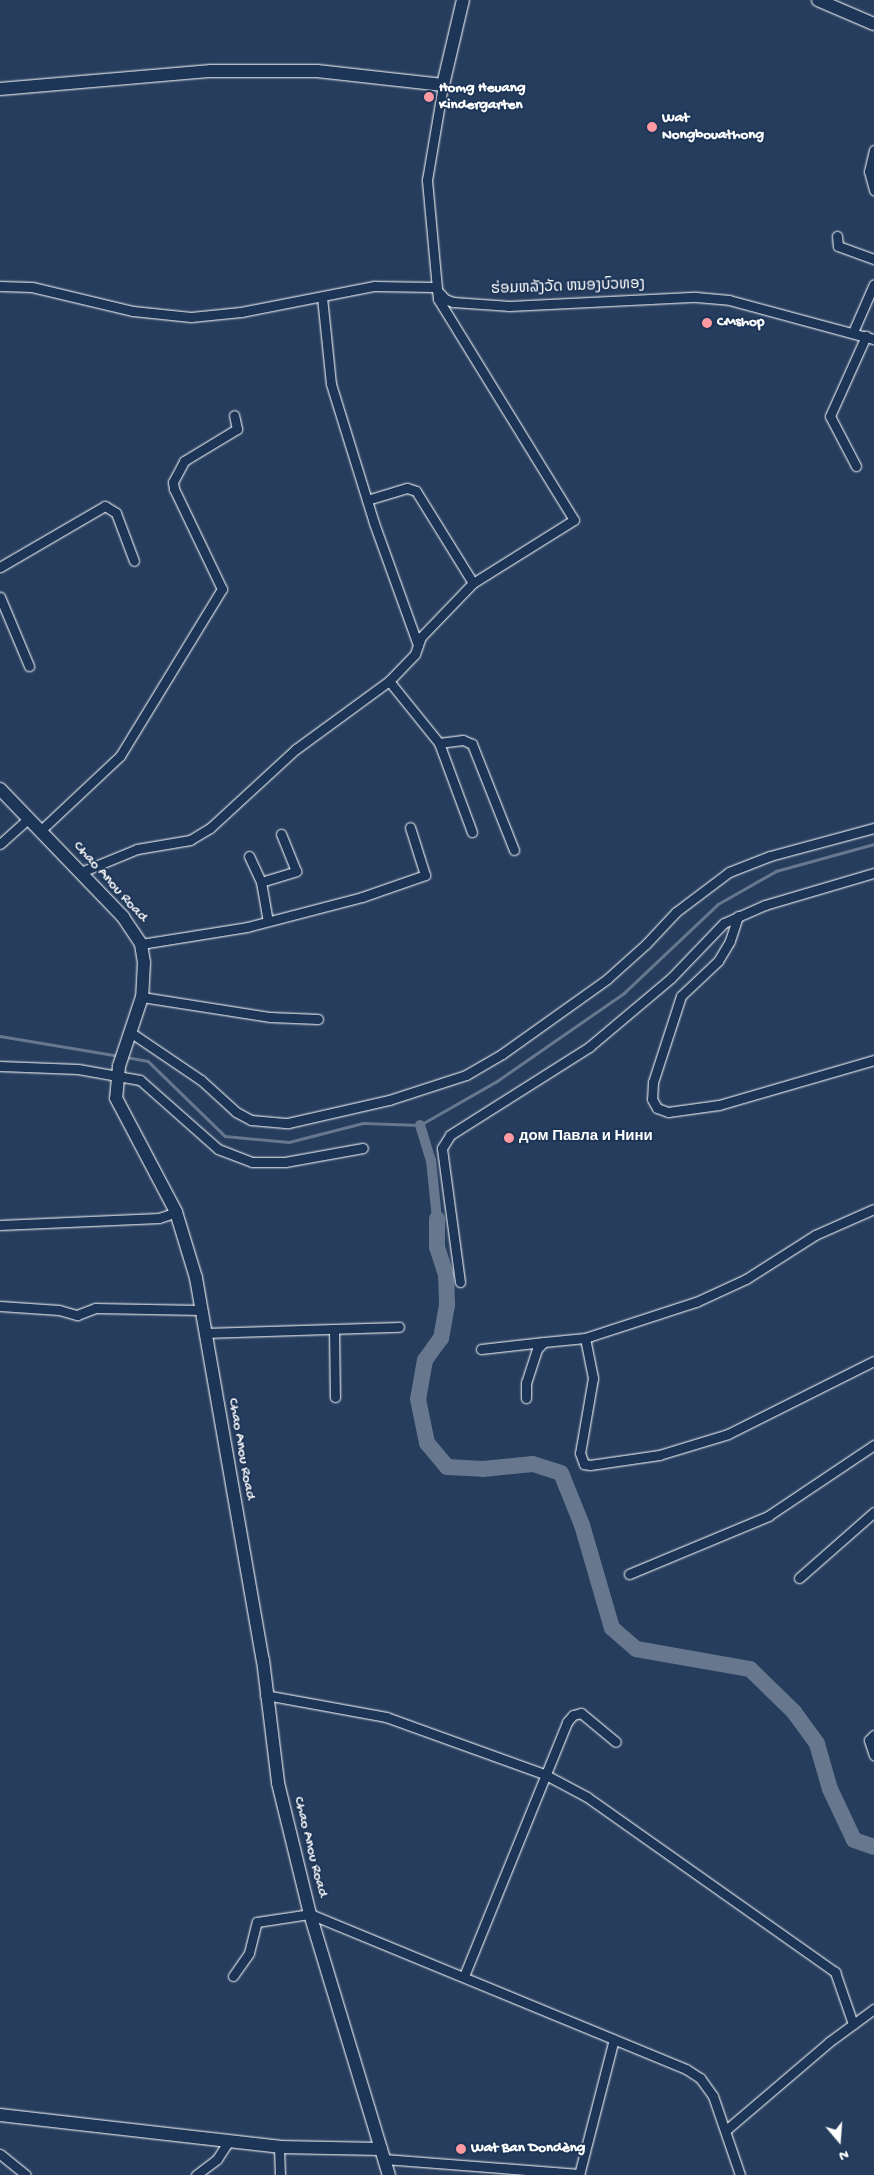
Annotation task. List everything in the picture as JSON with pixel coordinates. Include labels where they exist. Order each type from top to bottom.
[{"type":"street","points":[[81,872],[137,849],[177,844],[200,836],[296,749],[389,681],[415,654],[418,645],[446,608],[473,583],[572,523],[574,517],[443,311],[434,287],[427,180],[444,85],[463,0]]},
{"type":"street","points":[[818,0],[874,24]]},
{"type":"street","points":[[0,89],[211,71],[317,71],[444,85]]},
{"type":"street","points":[[874,150],[869,171],[874,190]]},
{"type":"street","points":[[837,236],[838,246],[874,259]]},
{"type":"street","points":[[852,332],[874,284]]},
{"type":"street","points":[[0,286],[32,287],[133,311],[191,317],[241,312],[374,286],[434,287]]},
{"type":"street","name":"ຮ່ອມຫລັງວັດ ຫນອງບົວທອງ","points":[[434,287],[445,299],[454,302],[509,306],[660,298],[729,300],[870,338]]},
{"type":"street","points":[[322,297],[331,384],[366,500],[418,645]]},
{"type":"street","points":[[856,466],[830,416],[870,338]]},
{"type":"street","points":[[40,831],[124,751],[222,589],[174,490],[173,482],[184,461],[237,429],[234,415]]},
{"type":"street","points":[[366,500],[407,488],[416,492],[473,583]]},
{"type":"street","points":[[0,567],[105,506],[116,513],[134,561]]},
{"type":"street","points":[[0,597],[29,666]]},
{"type":"street","points":[[389,681],[439,743],[472,832]]},
{"type":"street","points":[[439,743],[463,740],[472,744],[514,850]]},
{"type":"street","name":"Chao Anou Road","points":[[0,789],[81,872],[128,924],[141,944],[144,962],[142,997],[118,1070],[116,1098],[176,1212],[196,1278],[204,1333],[257,1627],[278,1783],[310,1914],[388,2175]]},
{"type":"street","points":[[0,844],[28,819]]},
{"type":"street","points":[[141,944],[247,927],[362,897],[425,875],[410,827]]},
{"type":"street","points":[[130,1032],[201,1080],[236,1112],[251,1120],[288,1124],[389,1100],[466,1075],[502,1054],[607,979],[646,944],[676,912],[729,872],[770,856],[874,828]]},
{"type":"street","points":[[261,882],[296,871],[281,834]]},
{"type":"street","points":[[248,856],[261,882],[268,920]]},
{"type":"street","points":[[460,1282],[442,1148],[444,1141],[464,1125],[588,1047],[671,978],[724,923],[738,916],[874,873]]},
{"type":"street","points":[[738,916],[730,940],[718,961],[681,996],[653,1082],[652,1099],[658,1108],[668,1112],[719,1105],[874,1060]]},
{"type":"street","points":[[142,997],[270,1017],[318,1019]]},
{"type":"street","points":[[0,1066],[118,1070],[140,1080],[218,1149],[252,1162],[285,1162],[363,1148]]},
{"type":"street","points":[[481,1348],[585,1338],[696,1302],[746,1278],[815,1235],[874,1209]]},
{"type":"street","points":[[0,1225],[160,1218],[176,1212]]},
{"type":"street","points":[[0,1306],[59,1310],[77,1315],[94,1308],[200,1310]]},
{"type":"street","points":[[204,1333],[399,1327]]},
{"type":"street","points":[[334,1329],[335,1397]]},
{"type":"street","points":[[585,1338],[593,1378],[580,1453],[584,1464],[590,1465],[658,1455],[728,1434],[874,1362]]},
{"type":"street","points":[[526,1398],[526,1383],[537,1349],[544,1342]]},
{"type":"street","points":[[628,1574],[768,1516],[874,1445]]},
{"type":"street","points":[[799,1578],[874,1512]]},
{"type":"street","points":[[265,1694],[386,1716],[544,1774],[587,1797],[642,1834],[834,1972],[853,2024]]},
{"type":"street","points":[[464,1976],[544,1774],[573,1714],[581,1713],[616,1742]]},
{"type":"street","points":[[874,1735],[869,1740],[874,1755]]},
{"type":"street","points":[[233,1976],[249,1952],[257,1922],[310,1914],[614,2039],[700,2078],[713,2096],[740,2175]]},
{"type":"street","points":[[726,2130],[853,2024],[874,2009]]},
{"type":"street","points":[[0,2115],[228,2142],[383,2154],[579,2175],[614,2039]]},
{"type":"street","points":[[196,2175],[217,2159],[228,2142]]},
{"type":"street","points":[[279,2147],[280,2175]]},
{"type":"street","points":[[0,2154],[26,2175]]},
{"type":"waterway","points":[[126,1057],[148,1061],[225,1136],[289,1142],[363,1123],[420,1125],[497,1081],[624,993],[718,904],[776,871],[874,844]]},
{"type":"waterway","points":[[0,1036],[119,1056]]},
{"type":"waterway","points":[[420,1125],[431,1160],[437,1219]]},
{"type":"waterway","points":[[437,1219],[437,1247],[446,1274],[447,1305],[441,1338],[425,1360],[418,1399],[427,1443],[447,1467],[483,1469],[533,1464],[561,1473],[582,1525],[612,1628],[636,1649],[750,1669],[794,1712],[817,1744],[830,1789],[854,1840],[874,1847]]},
{"type":"place","name":"Homg Heuang Kindergarten","points":[[429,97]]},
{"type":"place","name":"Wat Nongbouathong","points":[[652,127]]},
{"type":"place","name":"CMshop","points":[[707,323]]},
{"type":"place","name":"дом Павла и Нини","points":[[509,1138]]},
{"type":"place","name":"Wat Ban Dondèng","points":[[461,2149]]}]
